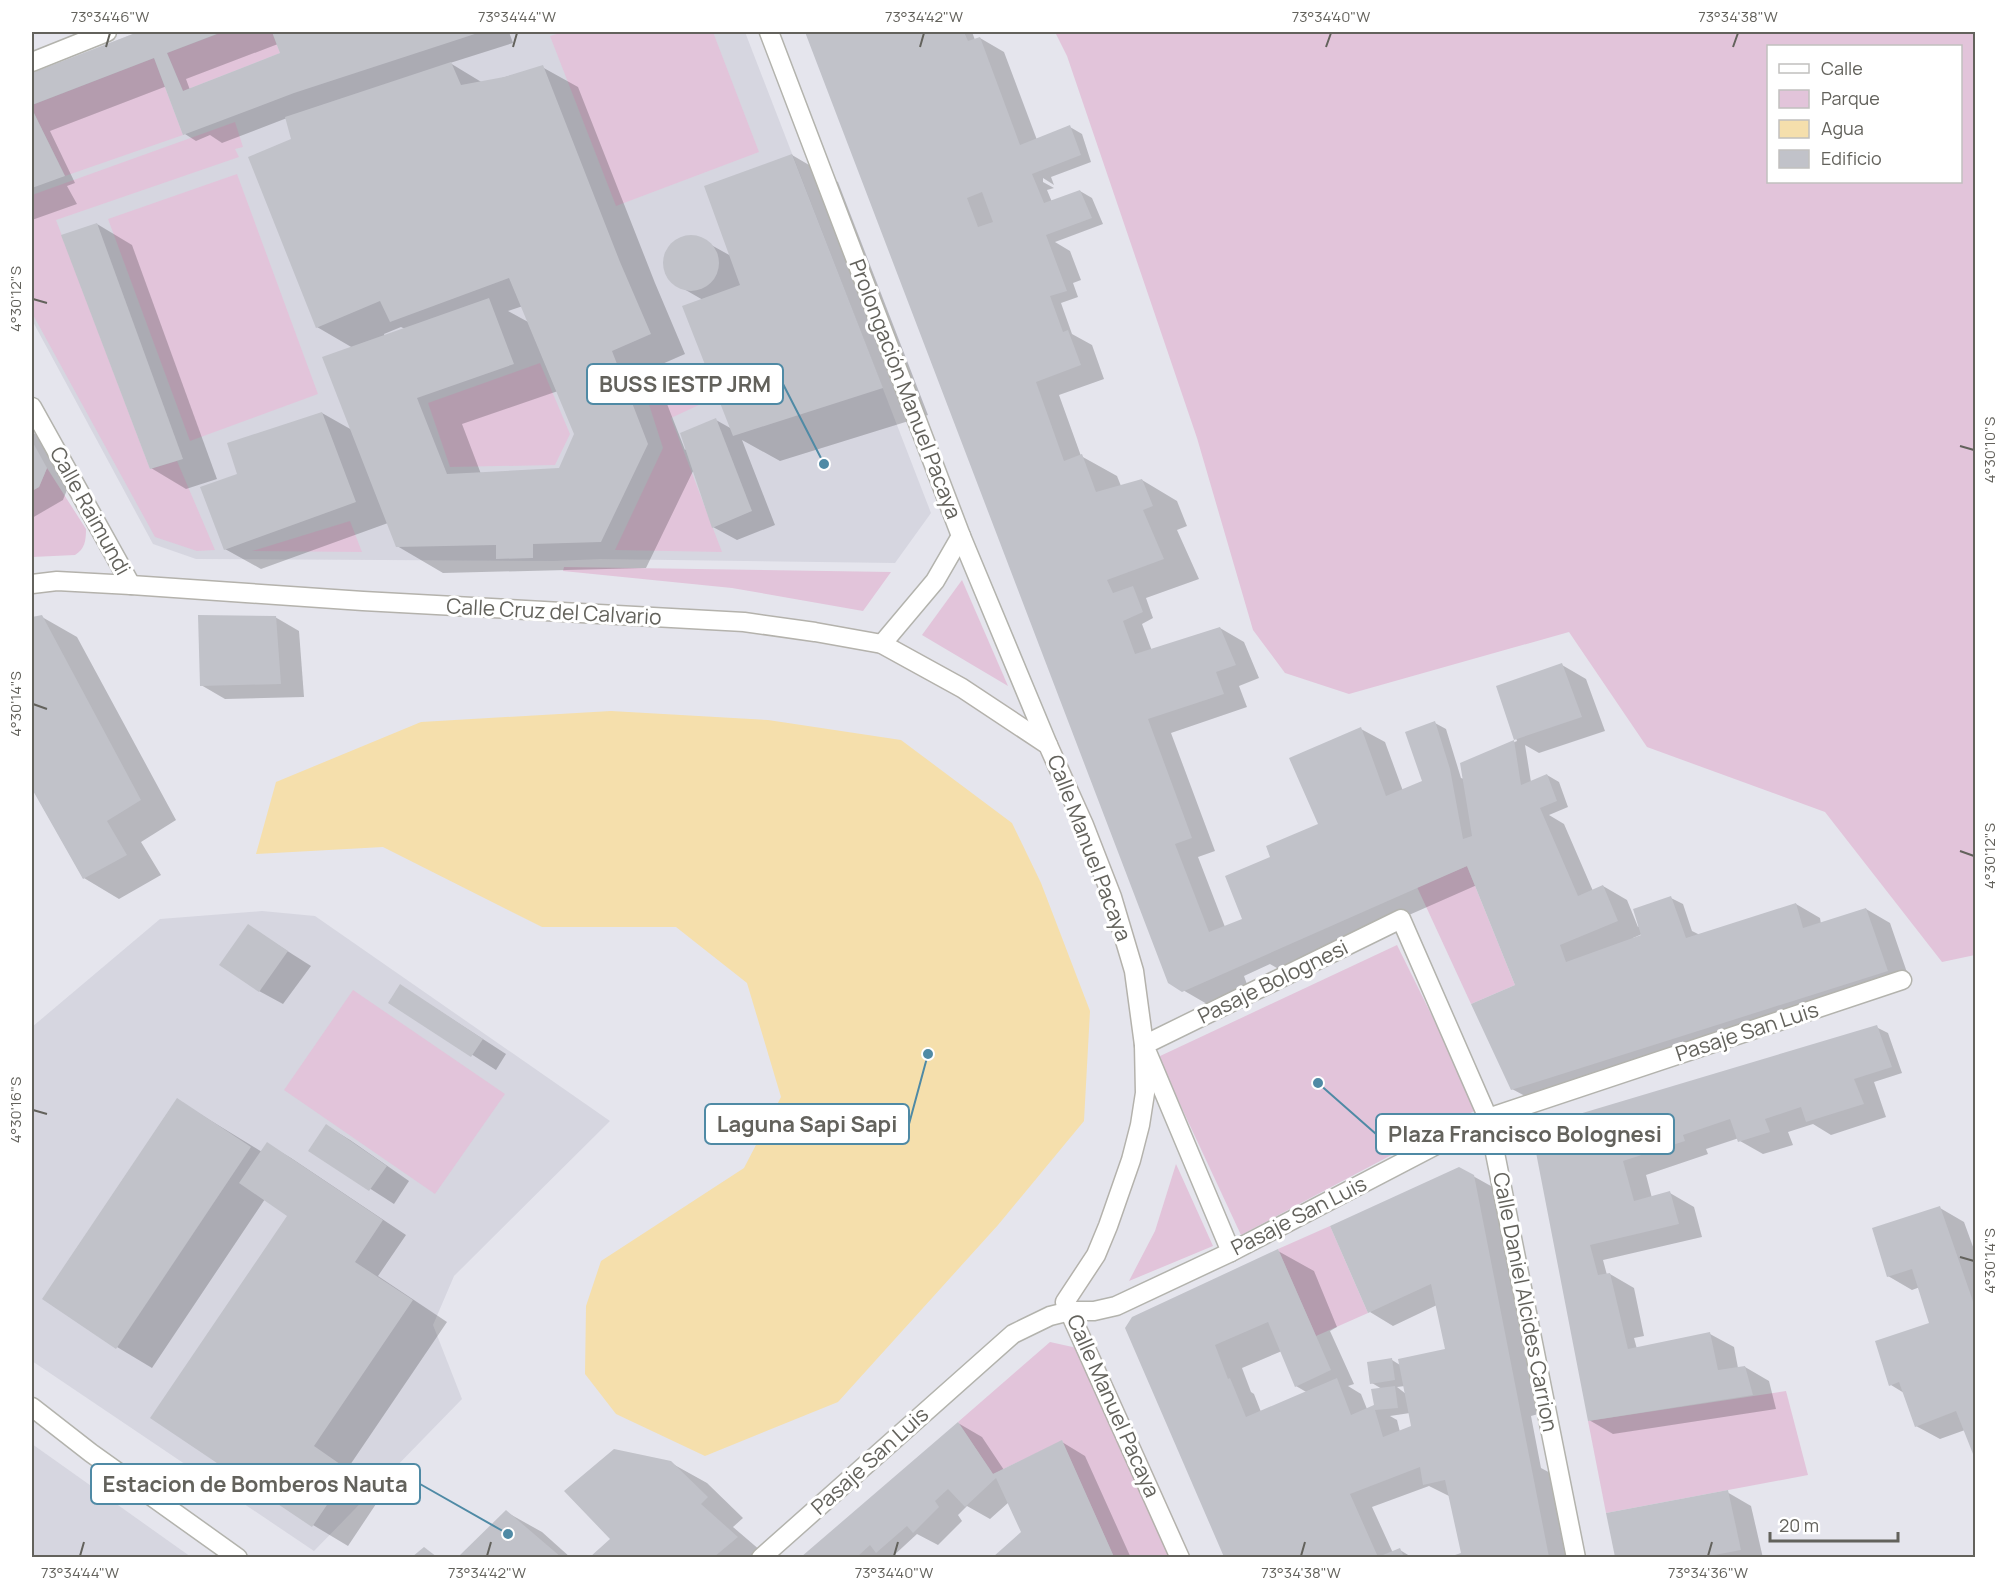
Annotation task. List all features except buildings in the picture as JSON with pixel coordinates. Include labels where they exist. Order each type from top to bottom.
[{"type":"street","points":[[32,62],[107,32]]},
{"type":"street","name":"Prolongación Manuel Pacaya","points":[[769,32],[961,536],[1048,744]]},
{"type":"street","name":"Calle Raimundi","points":[[32,407],[131,585]]},
{"type":"street","points":[[882,644],[935,581],[961,536]]},
{"type":"street","name":"Calle Cruz del Calvario","points":[[32,584],[57,581],[375,602],[744,622],[815,632],[882,644],[962,688],[1048,744]]},
{"type":"street","name":"Calle Manuel Pacaya","points":[[1048,744],[1084,825],[1115,906],[1134,971],[1144,1045],[1144,1093],[1140,1125],[1131,1160],[1096,1255],[1065,1302],[1180,1557]]},
{"type":"street","name":"Pasaje Bolognesi","points":[[1144,1045],[1401,919]]},
{"type":"street","name":"Calle Daniel Alcides Carrion","points":[[1401,919],[1488,1118],[1576,1557]]},
{"type":"street","name":"Pasaje San Luis","points":[[761,1557],[1013,1334],[1050,1316],[1070,1311],[1094,1311],[1116,1306],[1232,1252],[1488,1118],[1902,980]]},
{"type":"street","points":[[1144,1045],[1232,1252]]},
{"type":"street","points":[[32,1407],[91,1453],[238,1557]]},
{"type":"shaded area","points":[[138,32],[745,32],[931,513],[895,563],[600,559],[554,561],[196,559],[153,544],[32,320],[32,73]]},
{"type":"shaded area","points":[[262,911],[315,916],[610,1121],[454,1276],[433,1325],[462,1399],[314,1551],[32,1361],[32,1027],[160,919]]},
{"type":"shaded area","points":[[32,1444],[56,1461],[191,1557],[32,1557]]},
{"type":"green space","points":[[223,32],[272,32],[280,53],[183,91],[167,53]]},
{"type":"green space","points":[[563,32],[713,32],[759,152],[616,206],[550,36]]},
{"type":"green space","points":[[1055,32],[1975,32],[1975,955],[1942,962],[1825,812],[1647,747],[1569,632],[1349,694],[1285,673],[1253,630],[1197,438],[1067,56]]},
{"type":"green space","points":[[154,58],[183,135],[65,176],[32,105]]},
{"type":"green space","points":[[235,122],[243,147],[235,149],[239,157],[56,220],[150,469],[177,461],[215,550],[197,551],[155,537],[32,313],[32,195]]},
{"type":"green space","points":[[237,174],[318,394],[190,441],[108,219]]},
{"type":"green space","points":[[540,363],[570,434],[555,465],[450,467],[428,403]]},
{"type":"green space","points":[[691,374],[701,404],[671,418],[722,552],[615,550],[663,448],[644,389]]},
{"type":"green space","points":[[47,468],[86,529],[84,544],[75,555],[32,557],[32,491],[39,487]]},
{"type":"green space","points":[[350,521],[362,552],[252,551]]},
{"type":"green space","points":[[564,567],[891,572],[863,611],[732,588],[563,571]]},
{"type":"green space","points":[[962,580],[1008,686],[922,635]]},
{"type":"green space","points":[[1467,866],[1515,985],[1471,1004],[1417,887]]},
{"type":"green space","points":[[1397,945],[1478,1109],[1241,1235],[1158,1057]]},
{"type":"green space","points":[[353,990],[505,1094],[435,1194],[284,1090]]},
{"type":"green space","points":[[1176,1164],[1213,1246],[1129,1281],[1155,1231]]},
{"type":"green space","points":[[1330,1226],[1368,1313],[1316,1336],[1278,1249]]},
{"type":"green space","points":[[1050,1342],[1077,1348],[1171,1557],[1114,1557],[1062,1441],[993,1474],[958,1422]]},
{"type":"green space","points":[[1786,1391],[1808,1475],[1606,1513],[1588,1421]]},
{"type":"water","points":[[611,711],[768,720],[901,740],[1012,823],[1041,883],[1090,1011],[1084,1121],[998,1225],[838,1402],[705,1456],[616,1414],[585,1374],[586,1306],[601,1261],[744,1168],[781,1097],[747,983],[676,927],[542,927],[383,847],[256,854],[276,782],[421,722]]},
{"type":"place","name":"BUSS IESTP JRM","points":[[824,464]]},
{"type":"place","name":"Laguna Sapi Sapi","points":[[928,1054]]},
{"type":"place","name":"Plaza Francisco Bolognesi","points":[[1318,1083]]},
{"type":"place","name":"Estacion de Bomberos Nauta","points":[[508,1534]]}]
